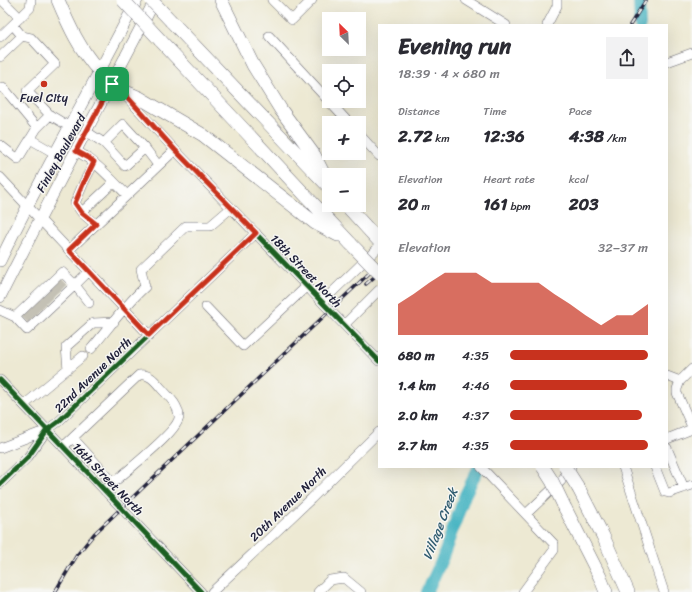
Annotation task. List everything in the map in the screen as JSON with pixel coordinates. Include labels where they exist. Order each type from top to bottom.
[{"type":"highway","points":[[58,0],[72,33],[90,61],[99,71]]},
{"type":"highway","points":[[123,0],[378,272]]},
{"type":"highway","points":[[151,0],[322,180]]},
{"type":"highway","points":[[221,0],[253,65],[281,110],[314,155],[322,172]]},
{"type":"highway","points":[[116,87],[140,98],[203,135],[315,223],[349,242]]},
{"type":"highway","points":[[352,212],[378,240]]},
{"type":"highway","points":[[543,468],[552,481],[600,576],[606,592]]},
{"type":"highway","points":[[566,468],[579,489],[603,536],[628,592]]},
{"type":"main road","name":"Finley Boulevard","points":[[0,261],[27,205],[56,154],[137,0]]},
{"type":"main road","name":"Finley Boulevard","points":[[0,296],[39,219],[76,151],[116,87],[155,0]]},
{"type":"main road","name":"18th Street North","points":[[99,71],[116,87]]},
{"type":"street","points":[[2,0],[22,16]]},
{"type":"street","points":[[0,38],[30,8],[31,0]]},
{"type":"street","points":[[272,0],[292,20],[312,0]]},
{"type":"street","points":[[466,0],[504,24]]},
{"type":"street","points":[[548,24],[558,6],[557,0]]},
{"type":"street","points":[[12,26],[22,36],[31,38],[55,64],[27,91],[50,115],[70,127]]},
{"type":"street","points":[[0,57],[22,36]]},
{"type":"street","points":[[269,36],[343,116]]},
{"type":"street","points":[[668,62],[692,53]]},
{"type":"street","points":[[0,88],[2,87],[37,128]]},
{"type":"street","name":"18th Street North","points":[[116,87],[378,360]]},
{"type":"street","points":[[0,95],[11,97]]},
{"type":"street","points":[[1,147],[18,159],[37,128],[50,115]]},
{"type":"street","points":[[104,143],[123,124],[158,165]]},
{"type":"street","points":[[87,132],[104,143],[125,166],[145,148]]},
{"type":"street","points":[[30,139],[56,154]]},
{"type":"street","points":[[366,142],[378,155]]},
{"type":"street","points":[[69,250],[175,150]]},
{"type":"street","points":[[76,151],[94,162],[127,195]]},
{"type":"street","points":[[94,162],[75,203],[82,212],[96,224]]},
{"type":"street","points":[[0,177],[149,335]]},
{"type":"street","points":[[82,212],[114,182]]},
{"type":"street","points":[[91,349],[114,322],[123,308],[145,287],[141,269],[186,226],[210,226],[231,208]]},
{"type":"street","name":"22nd Avenue North","points":[[0,484],[28,457],[47,430],[58,422],[256,233]]},
{"type":"street","points":[[322,302],[378,248]]},
{"type":"street","points":[[15,317],[74,285],[89,271]]},
{"type":"street","points":[[0,310],[15,317],[27,330],[62,272],[90,303]]},
{"type":"street","points":[[206,307],[243,346],[307,286]]},
{"type":"street","points":[[344,325],[378,291]]},
{"type":"street","points":[[68,369],[66,347],[93,323],[114,322]]},
{"type":"street","points":[[24,405],[83,356]]},
{"type":"street","points":[[668,439],[692,428],[677,393],[677,389],[680,380],[692,369]]},
{"type":"street","points":[[64,447],[139,375],[143,374],[154,379],[177,407],[180,416],[178,423],[134,466],[113,482],[105,491]]},
{"type":"street","points":[[668,376],[680,380]]},
{"type":"street","name":"16th Street North","points":[[0,381],[201,592]]},
{"type":"street","points":[[0,448],[47,430]]},
{"type":"street","name":"20th Avenue North","points":[[212,592],[311,500],[378,433]]},
{"type":"street","points":[[73,438],[113,482]]},
{"type":"street","points":[[655,468],[665,492],[669,493],[688,487],[668,450]]},
{"type":"street","points":[[482,468],[554,544],[554,550],[523,592]]},
{"type":"street","points":[[526,514],[560,481],[570,468]]},
{"type":"street","points":[[623,468],[664,592]]},
{"type":"street","points":[[318,592],[330,580],[344,578],[361,592]]},
{"type":"waterway","name":"Village Creek","points":[[639,0],[640,24]]},
{"type":"waterway","name":"Village Creek","points":[[427,592],[443,557],[465,495],[478,468]]},
{"type":"tunnel","points":[[57,282],[63,288]]},
{"type":"tunnel","points":[[52,287],[57,293]]},
{"type":"tunnel","points":[[47,293],[52,298]]},
{"type":"tunnel","points":[[42,298],[47,303]]},
{"type":"tunnel","points":[[36,302],[42,308]]},
{"type":"tunnel","points":[[31,308],[37,313]]},
{"type":"tunnel","points":[[25,313],[31,319]]},
{"type":"railway","points":[[631,24],[646,0]]},
{"type":"railway","points":[[55,592],[77,555],[94,534],[378,265]]},
{"type":"railway","points":[[366,284],[378,274]]},
{"type":"cycle path","points":[[121,90],[175,150],[378,360]]},
{"type":"cycle path","points":[[0,484],[28,457],[47,430],[58,422],[256,233]]},
{"type":"cycle path","points":[[0,380],[201,592]]},
{"type":"place","name":"Fuel City","points":[[44,84]]},
{"type":"route","points":[[112,84],[121,90],[175,150],[256,233],[149,335],[69,250],[96,224],[82,213],[75,203],[94,162],[76,151],[112,84]]}]
